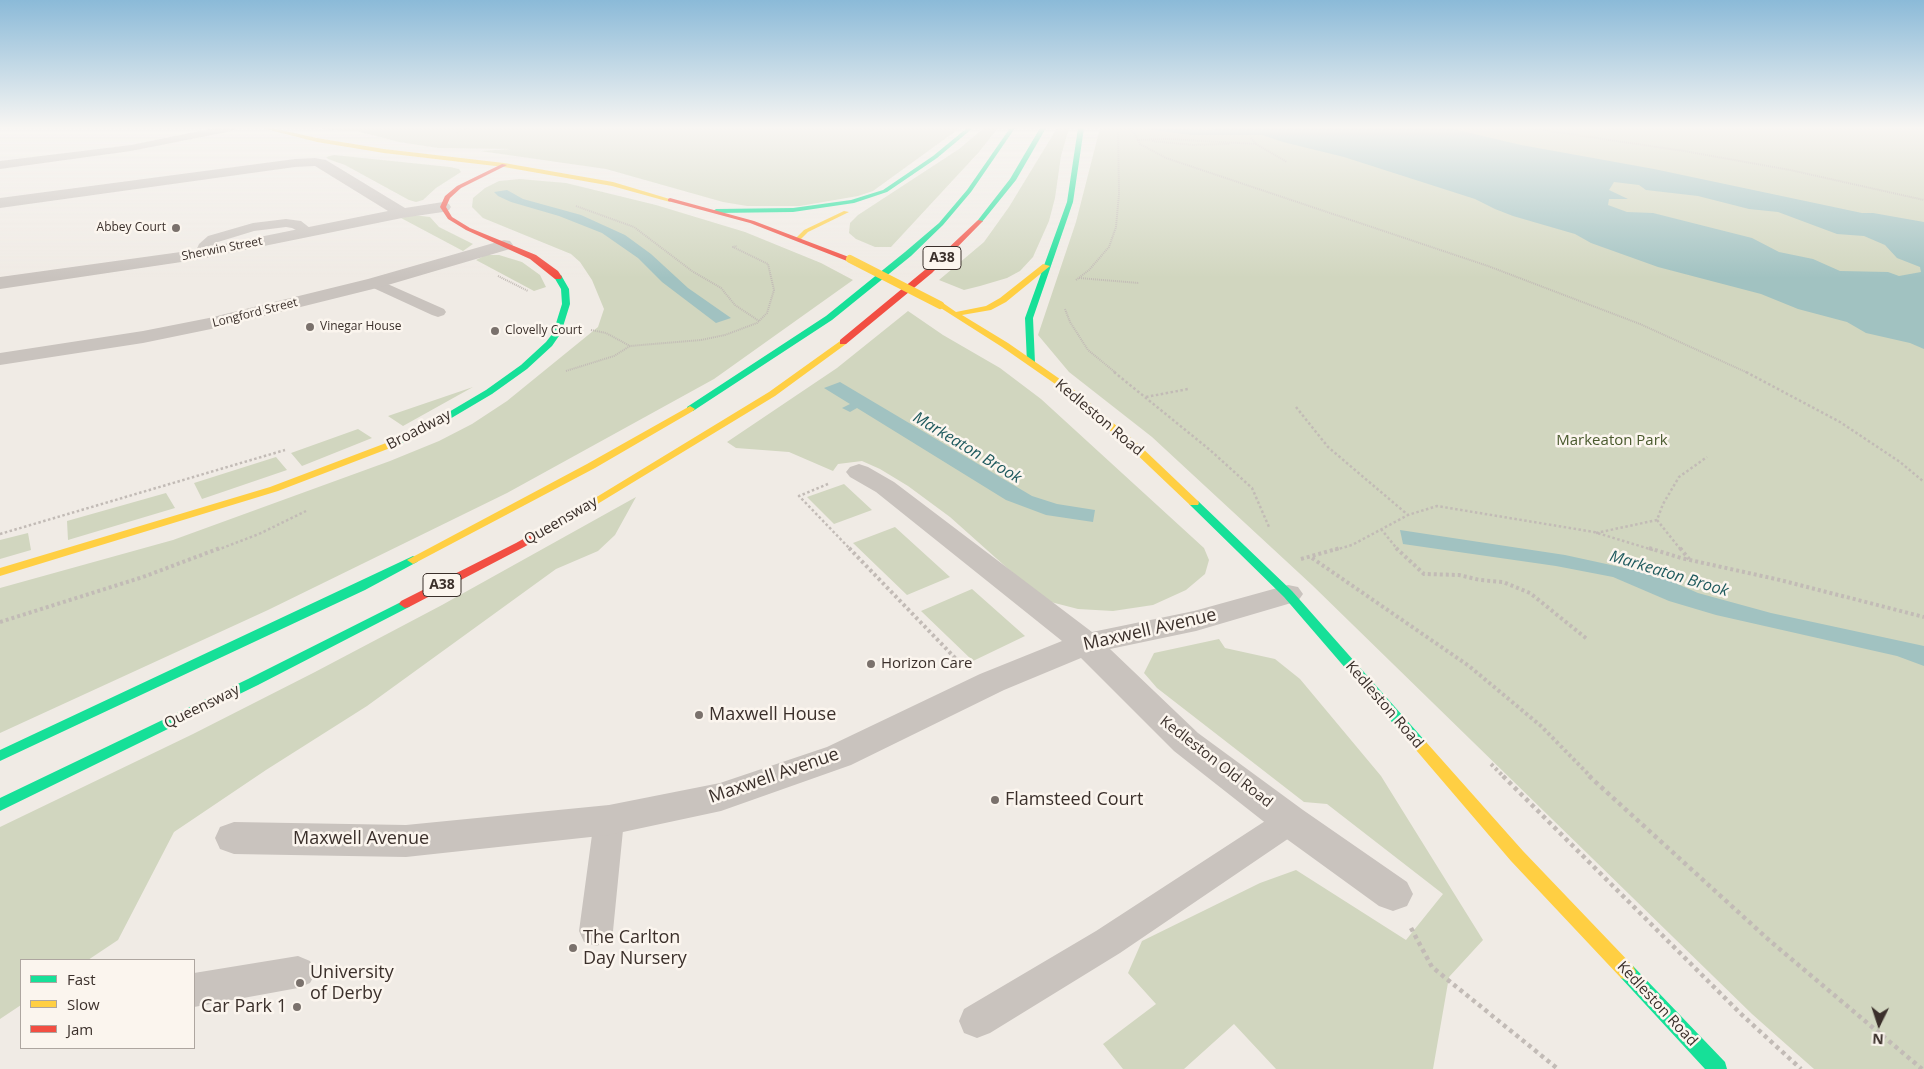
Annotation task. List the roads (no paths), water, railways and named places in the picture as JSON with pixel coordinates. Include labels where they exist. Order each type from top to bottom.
[{"type":"main road","points":[[443,207],[447,197],[459,187],[478,178]]},
{"type":"main road","name":"Kedleston Road","points":[[577,178],[612,184],[716,211],[850,259],[956,314],[1064,386],[1134,446],[1288,594],[1517,856],[1718,1069]]},
{"type":"main road","points":[[798,239],[806,231],[885,191],[904,178]]},
{"type":"main road","name":"A38","points":[[0,756],[369,582],[591,466],[704,401],[829,318],[908,254],[941,224],[978,178]]},
{"type":"main road","name":"Queensway","points":[[0,805],[254,682],[520,545],[772,394],[862,328],[929,271],[971,231],[1014,178]]},
{"type":"main road","points":[[1031,363],[1029,318],[1046,266],[1062,229],[1070,202],[1074,178]]},
{"type":"main road","points":[[716,211],[752,212],[826,207],[852,202],[885,191]]},
{"type":"main road","name":"Broadway","points":[[0,572],[266,491],[382,448],[440,421],[512,376],[549,344],[556,334],[566,304],[565,290],[555,273],[533,256],[468,229],[450,218],[443,207]]},
{"type":"main road","points":[[956,314],[988,308],[1003,300],[1046,266]]},
{"type":"street","points":[[0,203],[228,184],[248,178]]},
{"type":"street","points":[[346,178],[402,212]]},
{"type":"street","name":"Sherwin Street","points":[[0,283],[202,253],[402,212],[443,207]]},
{"type":"street","name":"Longford Street","points":[[0,359],[143,337],[209,324],[374,283],[504,245]]},
{"type":"street","name":"Kedleston Old Road","points":[[859,472],[886,488],[1086,644],[1168,726],[1290,821],[1393,894]]},
{"type":"street","name":"Maxwell Avenue","points":[[234,838],[406,841],[608,820],[721,796],[830,759],[983,687],[1086,644],[1196,621],[1288,594]]},
{"type":"lane","points":[[374,283],[438,312]]},
{"type":"lane","points":[[596,931],[608,820]]},
{"type":"lane","points":[[977,1022],[1108,942],[1290,821]]},
{"type":"lane","points":[[195,990],[298,972]]},
{"type":"water","points":[[1409,178],[1696,178],[1862,213],[1873,213],[1924,222],[1924,349],[1910,343],[1866,333],[1847,322],[1798,309],[1761,294],[1658,267],[1591,243],[1575,234],[1513,216],[1475,199]],"holes":[[[1614,182],[1639,185],[1646,190],[1698,196],[1749,209],[1778,212],[1837,234],[1864,236],[1885,245],[1897,258],[1920,267],[1921,272],[1899,276],[1888,272],[1840,271],[1813,259],[1779,252],[1752,238],[1653,213],[1627,212],[1608,205],[1609,199],[1628,199],[1609,190]]]},
{"type":"water","points":[[507,190],[523,199],[581,215],[625,235],[651,254],[688,288],[731,318],[716,323],[662,282],[638,258],[602,233],[559,216],[511,202],[494,192]]},
{"type":"water","points":[[840,382],[1032,496],[1057,504],[1095,510],[1093,522],[1046,515],[1006,500],[857,408],[850,412],[842,408],[850,404],[824,388]]},
{"type":"water","points":[[1400,530],[1565,555],[1657,575],[1698,593],[1771,613],[1924,646],[1924,666],[1897,656],[1716,615],[1669,601],[1613,577],[1556,566],[1403,544]]},
{"type":"place","name":"Abbey Court","points":[[176,228]]},
{"type":"place","name":"Vinegar House","points":[[310,327]]},
{"type":"place","name":"Clovelly Court","points":[[495,331]]},
{"type":"place","name":"Horizon Care","points":[[871,664]]},
{"type":"place","name":"Maxwell House","points":[[699,715]]},
{"type":"place","name":"Flamsteed Court","points":[[995,800]]},
{"type":"place","name":"The Carlton Day Nursery","points":[[573,948]]},
{"type":"place","name":"University of Derby","points":[[300,983]]},
{"type":"place","name":"Car Park 1","points":[[297,1007]]},
{"type":"park label","name":"Markeaton Park","points":[[1612,441]]},
{"type":"water label","name":"Markeaton Brook","points":[[967,448]]},
{"type":"water label","name":"Markeaton Brook","points":[[1669,574]]}]
